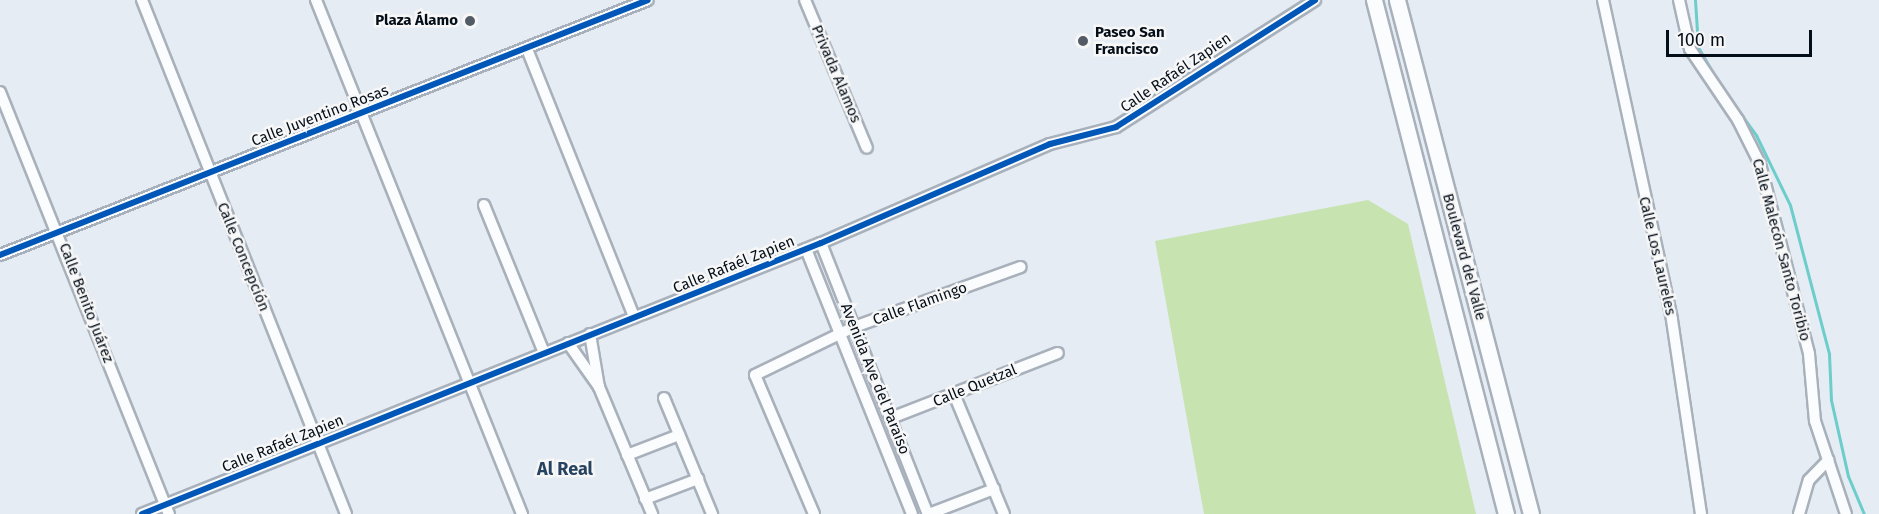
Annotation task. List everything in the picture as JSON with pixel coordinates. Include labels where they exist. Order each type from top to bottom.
[{"type":"street","name":"Calle Concepción","points":[[142,0],[208,172],[346,514]]},
{"type":"street","points":[[316,0],[522,514]]},
{"type":"street","name":"Calle Juventino Rosas","points":[[0,255],[648,0]]},
{"type":"street","name":"Privada Alamos","points":[[805,0],[867,148]]},
{"type":"street","name":"Calle Rafaél Zapien","points":[[142,514],[167,509],[318,442],[821,243],[1050,144],[1116,127],[1315,0]]},
{"type":"street","name":"Boulevard del Valle","points":[[1374,0],[1506,514]]},
{"type":"street","name":"Boulevard del Valle","points":[[1397,0],[1531,514]]},
{"type":"street","name":"Calle Los Laureles","points":[[1603,0],[1672,320],[1701,514]]},
{"type":"street","name":"Calle Malecón Santo Toribio","points":[[1679,0],[1690,49],[1738,120],[1760,164],[1809,354],[1815,421],[1846,514]]},
{"type":"street","points":[[527,49],[634,317]]},
{"type":"street","name":"Calle Benito Juárez","points":[[0,92],[167,509]]},
{"type":"street","points":[[1407,130],[1430,124]]},
{"type":"street","points":[[484,205],[544,353]]},
{"type":"street","name":"Avenida Ave del Paraíso","points":[[821,243],[929,514]]},
{"type":"street","name":"Avenida Ave del Paraíso","points":[[806,249],[912,514]]},
{"type":"street","name":"Calle Flamingo","points":[[814,514],[755,375],[854,327],[1021,267]]},
{"type":"street","points":[[590,334],[599,387],[652,514]]},
{"type":"street","points":[[568,344],[599,387]]},
{"type":"street","name":"Calle Quetzal","points":[[891,418],[1058,353]]},
{"type":"street","points":[[1472,382],[1495,374]]},
{"type":"street","points":[[954,394],[1004,514]]},
{"type":"street","points":[[664,398],[712,514]]},
{"type":"street","points":[[627,455],[679,435]]},
{"type":"street","points":[[1799,514],[1809,480],[1828,460]]},
{"type":"street","points":[[645,499],[698,479]]},
{"type":"street","points":[[929,514],[994,489]]},
{"type":"green space","points":[[1368,200],[1408,224],[1476,514],[1204,514],[1155,241]]},
{"type":"waterway","points":[[1695,0],[1698,47],[1717,80]]},
{"type":"waterway","points":[[1726,93],[1756,135],[1790,205],[1829,354],[1831,400],[1848,476],[1864,514]]},
{"type":"cycle path","points":[[0,255],[648,0]]},
{"type":"cycle path","points":[[142,514],[821,243],[1050,144],[1116,127],[1315,0]]},
{"type":"place","name":"Plaza Álamo","points":[[470,21]]},
{"type":"place","name":"Paseo San Francisco","points":[[1083,41]]},
{"type":"district","name":"Al Real","points":[[565,469]]}]
